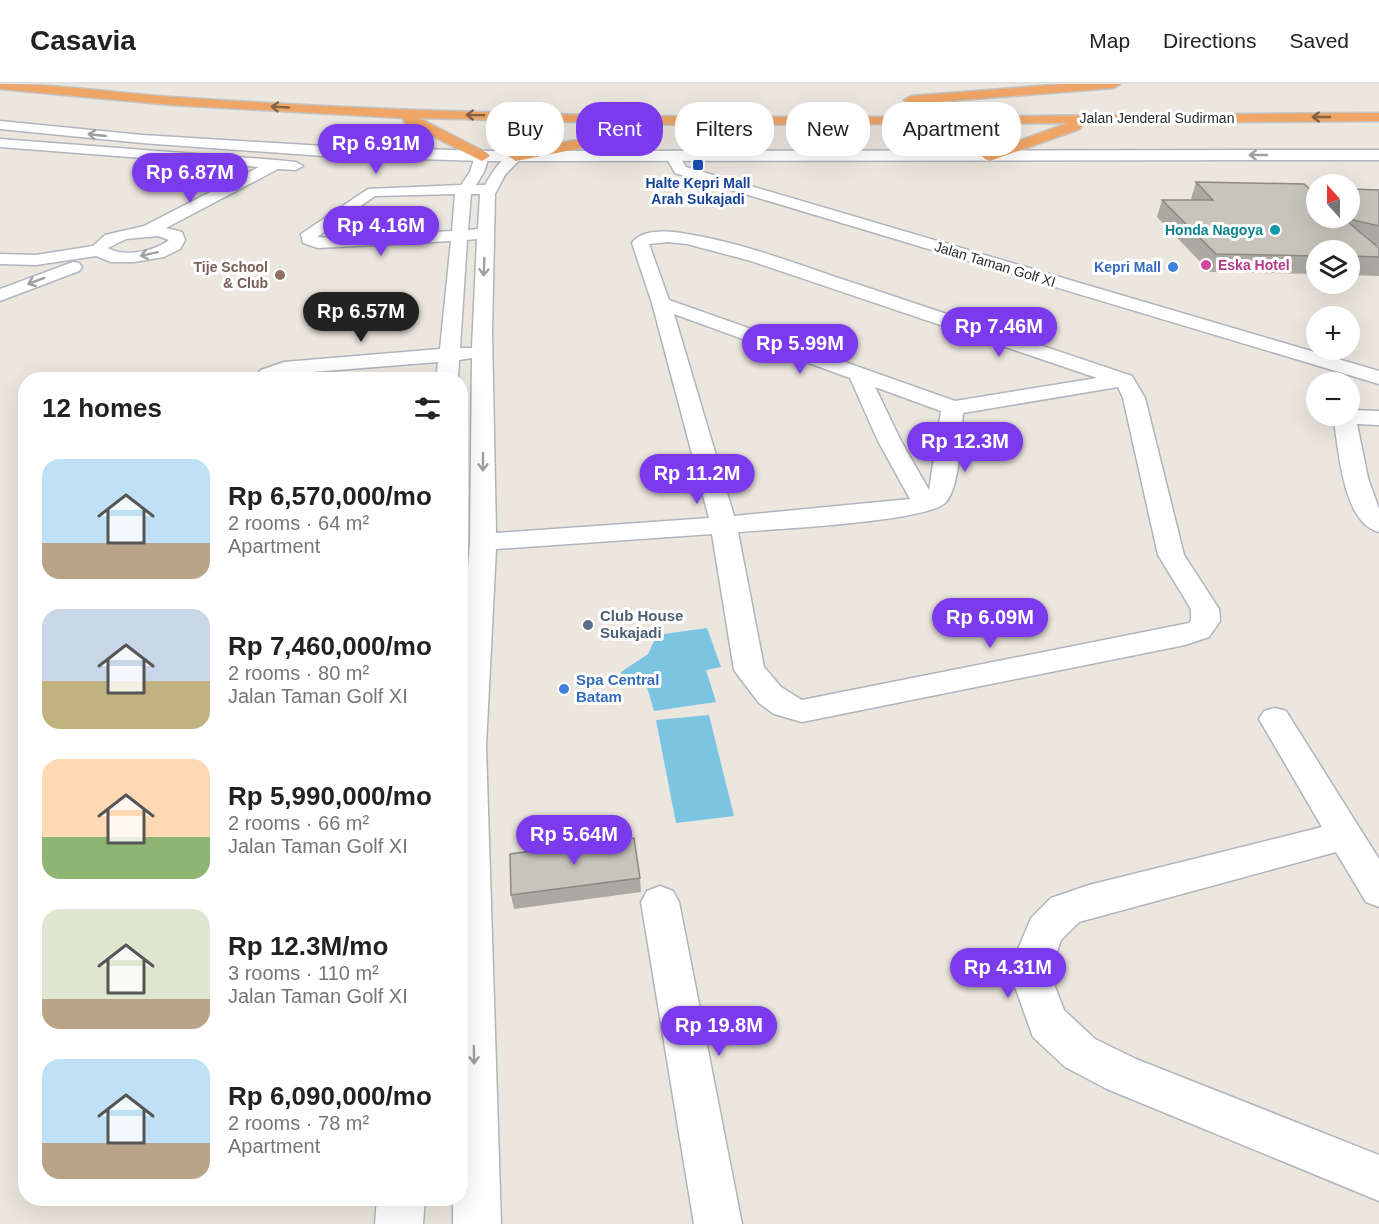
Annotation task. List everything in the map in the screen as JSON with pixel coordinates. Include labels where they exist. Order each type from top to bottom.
[{"type":"highway","points":[[36,89],[77,84]]},
{"type":"highway","name":"Jalan Jenderal Sudirman","points":[[1084,101],[895,101],[1114,84]]},
{"type":"highway","name":"Jalan Jenderal Sudirman","points":[[0,85],[36,89],[98,89],[399,114],[675,119]]},
{"type":"highway","points":[[399,114],[482,156]]},
{"type":"highway","points":[[1215,117],[1322,132]]},
{"type":"highway","name":"Jalan Jenderal Sudirman","points":[[774,120],[1379,117]]},
{"type":"highway","points":[[1021,146],[1103,118]]},
{"type":"highway","points":[[564,147],[675,126]]},
{"type":"street","points":[[0,126],[142,139],[324,151],[486,156]]},
{"type":"street","points":[[0,143],[296,166]]},
{"type":"street","points":[[105,254],[100,246],[113,238],[148,231],[303,149]]},
{"type":"street","points":[[171,234],[324,151]]},
{"type":"street","points":[[1021,156],[1379,155]]},
{"type":"street","points":[[448,372],[473,234],[478,188],[477,172],[482,156]]},
{"type":"street","points":[[473,234],[331,243],[318,243],[309,238],[309,234],[373,192],[478,188],[499,173],[516,156],[676,164],[990,156]]},
{"type":"street","name":"Jalan Taman Golf XI","points":[[676,164],[1327,372]]},
{"type":"street","points":[[0,260],[36,260],[105,254],[134,257],[158,253],[174,244],[176,237],[171,234],[148,231]]},
{"type":"street","points":[[473,234],[484,352],[483,542],[469,649],[477,1224]]},
{"type":"street","points":[[653,238],[688,239],[757,257],[1125,380],[1134,398],[1171,555],[1205,609],[1206,621],[1199,630],[1185,635],[802,711],[785,706],[770,695],[749,670],[724,525],[661,303],[640,243],[653,238]]},
{"type":"street","points":[[0,295],[105,254]]},
{"type":"street","points":[[661,303],[953,408],[1125,380]]},
{"type":"street","points":[[273,372],[284,368],[484,352]]},
{"type":"street","points":[[859,375],[877,418],[906,475],[926,504]]},
{"type":"street","name":"Jalan Taman Golf XI","points":[[1360,376],[1379,378]]},
{"type":"street","points":[[483,542],[724,525],[885,511],[926,504],[936,499],[941,492],[953,408]]},
{"type":"street","points":[[1360,417],[1379,418]]},
{"type":"street","points":[[1349,426],[1367,478],[1365,509],[1379,524]]},
{"type":"street","points":[[1275,719],[1379,891]]},
{"type":"street","points":[[1345,835],[1089,901],[1065,910],[1045,930],[1036,954],[1035,987],[1048,1023],[1080,1053],[1122,1074],[1379,1178]]},
{"type":"street","points":[[660,902],[718,1224]]},
{"type":"street","points":[[399,1224],[400,1206]]},
{"type":"water","points":[[707,628],[721,667],[706,670],[716,702],[654,711],[645,680],[623,683],[621,672],[648,654],[657,635]]},
{"type":"water","points":[[709,715],[734,816],[676,823],[656,720]]},
{"type":"building","points":[[1196,182],[1304,184],[1306,186],[1306,228],[1355,228],[1379,248],[1379,257],[1360,256],[1360,240],[1306,240],[1306,256],[1216,254],[1162,200],[1213,200]]},
{"type":"building","points":[[1360,189],[1379,190],[1379,226],[1360,222]]},
{"type":"building","points":[[634,838],[640,878],[511,895],[510,854]]},
{"type":"place","name":"Halte Kepri Mall Arah Sukajadi","points":[[698,165]]},
{"type":"place","name":"Honda Nagoya","points":[[1275,230]]},
{"type":"place","name":"Eska Hotel","points":[[1206,265]]},
{"type":"place","name":"Kepri Mall","points":[[1173,267]]},
{"type":"place","name":"Tije School & Club","points":[[280,275]]},
{"type":"place","name":"Club House Sukajadi","points":[[588,625]]},
{"type":"place","name":"Spa Central Batam","points":[[564,689]]}]
